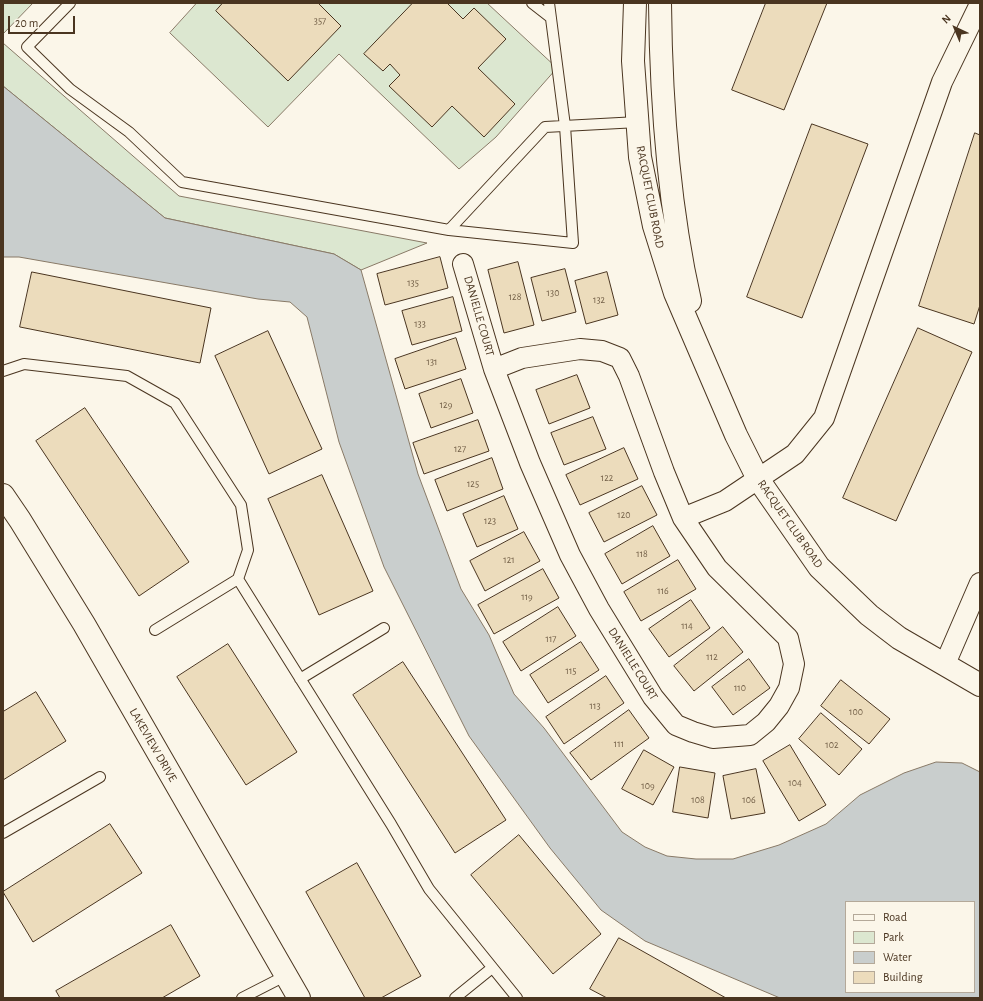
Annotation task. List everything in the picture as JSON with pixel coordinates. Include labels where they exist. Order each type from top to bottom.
[{"type":"street","name":"RACQUET CLUB ROAD","points":[[635,3],[633,61],[640,157],[654,226],[675,293],[702,359],[736,435],[758,479],[819,566],[869,615],[899,638],[980,684]]},
{"type":"street","name":"RACQUET CLUB ROAD","points":[[660,3],[660,63],[666,149],[685,280],[702,359]]},
{"type":"street","points":[[683,518],[725,501],[795,454],[824,418],[942,82],[980,4]]},
{"type":"street","name":"DANIELLE COURT","points":[[464,264],[494,369],[530,463],[570,555],[599,609],[653,697],[676,725],[692,732],[713,738],[750,735],[766,722],[779,706],[788,688],[794,664],[788,638],[717,568],[683,518],[664,472],[629,376],[620,358],[602,351],[580,349],[522,358],[494,369]]},
{"type":"street","name":"LAKEVIEW DRIVE","points":[[3,495],[84,624],[299,998]]},
{"type":"street","points":[[945,664],[980,583]]},
{"type":"street","name":"RACQUET CLUB ROAD","points":[[945,664],[980,675]]},
{"type":"lane","points":[[70,3],[27,47],[70,89],[129,132],[182,182],[449,230],[573,243],[565,126],[548,3]]},
{"type":"lane","points":[[532,3],[550,17]]},
{"type":"lane","points":[[449,230],[545,127],[638,122]]},
{"type":"lane","points":[[3,371],[24,364],[126,376],[175,403],[241,505],[248,550],[238,579],[155,630]]},
{"type":"lane","points":[[238,579],[391,824],[429,889],[516,998]]},
{"type":"lane","points":[[300,679],[384,628]]},
{"type":"lane","points":[[3,833],[100,777]]},
{"type":"lane","points":[[455,998],[492,968]]},
{"type":"lane","points":[[242,998],[285,976]]},
{"type":"green space","points":[[3,3],[33,3],[3,34]]},
{"type":"green space","points":[[197,3],[487,3],[557,68],[496,137],[459,169],[339,54],[268,127],[170,33]]},
{"type":"green space","points":[[3,43],[179,196],[427,243],[361,270],[334,254],[165,218],[3,86]]},
{"type":"water","points":[[3,86],[165,218],[334,254],[361,270],[418,474],[461,589],[489,635],[514,694],[544,728],[622,832],[645,847],[667,856],[696,859],[733,859],[779,845],[826,824],[860,795],[904,773],[936,762],[962,763],[980,772],[980,998],[780,998],[645,941],[601,910],[550,848],[469,736],[384,567],[339,442],[307,317],[290,302],[258,299],[19,257],[3,257]]},
{"type":"building","points":[[223,3],[318,3],[341,26],[288,81],[216,11]]},
{"type":"building","points":[[413,3],[447,3],[463,19],[474,8],[506,39],[478,68],[515,104],[484,137],[452,106],[432,127],[389,86],[400,75],[390,64],[383,71],[364,54]]},
{"type":"building","points":[[766,3],[827,3],[784,110],[732,90]]},
{"type":"building","points":[[812,124],[868,144],[802,318],[747,297]]},
{"type":"building","points":[[975,133],[980,135],[980,305],[974,324],[919,306]]},
{"type":"building","points":[[440,257],[448,288],[385,305],[377,274]]},
{"type":"building","points":[[518,262],[534,325],[504,333],[488,270]]},
{"type":"building","points":[[565,269],[576,312],[542,321],[531,278]]},
{"type":"building","points":[[32,272],[211,308],[200,363],[20,327]]},
{"type":"building","points":[[607,272],[618,315],[586,324],[575,281]]},
{"type":"building","points":[[453,297],[462,331],[412,345],[402,311]]},
{"type":"building","points":[[918,328],[972,352],[896,521],[843,498]]},
{"type":"building","points":[[268,331],[322,449],[269,474],[215,356]]},
{"type":"building","points":[[456,338],[466,369],[405,389],[395,359]]},
{"type":"building","points":[[577,375],[590,408],[549,424],[536,390]]},
{"type":"building","points":[[461,379],[473,413],[431,428],[419,394]]},
{"type":"building","points":[[85,408],[189,562],[139,596],[36,441]]},
{"type":"building","points":[[593,417],[606,449],[564,465],[551,433]]},
{"type":"building","points":[[478,420],[489,451],[424,474],[413,443]]},
{"type":"building","points":[[624,448],[638,479],[580,505],[566,475]]},
{"type":"building","points":[[492,458],[503,489],[447,511],[435,480]]},
{"type":"building","points":[[322,475],[373,591],[319,615],[268,499]]},
{"type":"building","points":[[642,486],[657,515],[604,542],[589,513]]},
{"type":"building","points":[[504,496],[518,529],[477,547],[463,514]]},
{"type":"building","points":[[653,526],[670,556],[622,584],[605,554]]},
{"type":"building","points":[[524,532],[540,561],[485,591],[470,561]]},
{"type":"building","points":[[678,560],[696,589],[641,621],[624,592]]},
{"type":"building","points":[[543,569],[559,598],[494,634],[478,605]]},
{"type":"building","points":[[691,600],[710,628],[669,657],[649,629]]},
{"type":"building","points":[[558,607],[576,636],[521,671],[503,642]]},
{"type":"building","points":[[723,627],[743,652],[694,691],[674,666]]},
{"type":"building","points":[[581,642],[599,670],[548,703],[530,675]]},
{"type":"building","points":[[228,644],[297,752],[246,785],[177,677]]},
{"type":"building","points":[[749,659],[770,688],[733,715],[712,687]]},
{"type":"building","points":[[403,662],[506,820],[455,853],[353,695]]},
{"type":"building","points":[[606,676],[624,703],[564,744],[546,717]]},
{"type":"building","points":[[841,680],[890,719],[869,744],[821,706]]},
{"type":"building","points":[[36,692],[66,741],[3,780],[3,712]]},
{"type":"building","points":[[629,710],[649,738],[591,780],[570,753]]},
{"type":"building","points":[[821,713],[862,749],[839,775],[799,739]]},
{"type":"building","points":[[790,745],[826,805],[799,821],[763,761]]},
{"type":"building","points":[[644,750],[674,767],[653,805],[622,789]]},
{"type":"building","points":[[680,767],[715,773],[708,818],[673,812]]},
{"type":"building","points":[[756,769],[765,813],[731,819],[723,776]]},
{"type":"building","points":[[110,824],[142,873],[33,942],[3,892]]},
{"type":"building","points":[[519,835],[601,934],[553,974],[471,875]]},
{"type":"building","points":[[357,863],[421,976],[381,998],[365,998],[306,892]]},
{"type":"building","points":[[171,925],[200,976],[162,998],[60,998],[56,991]]},
{"type":"building","points":[[619,938],[726,998],[607,998],[590,989]]}]
